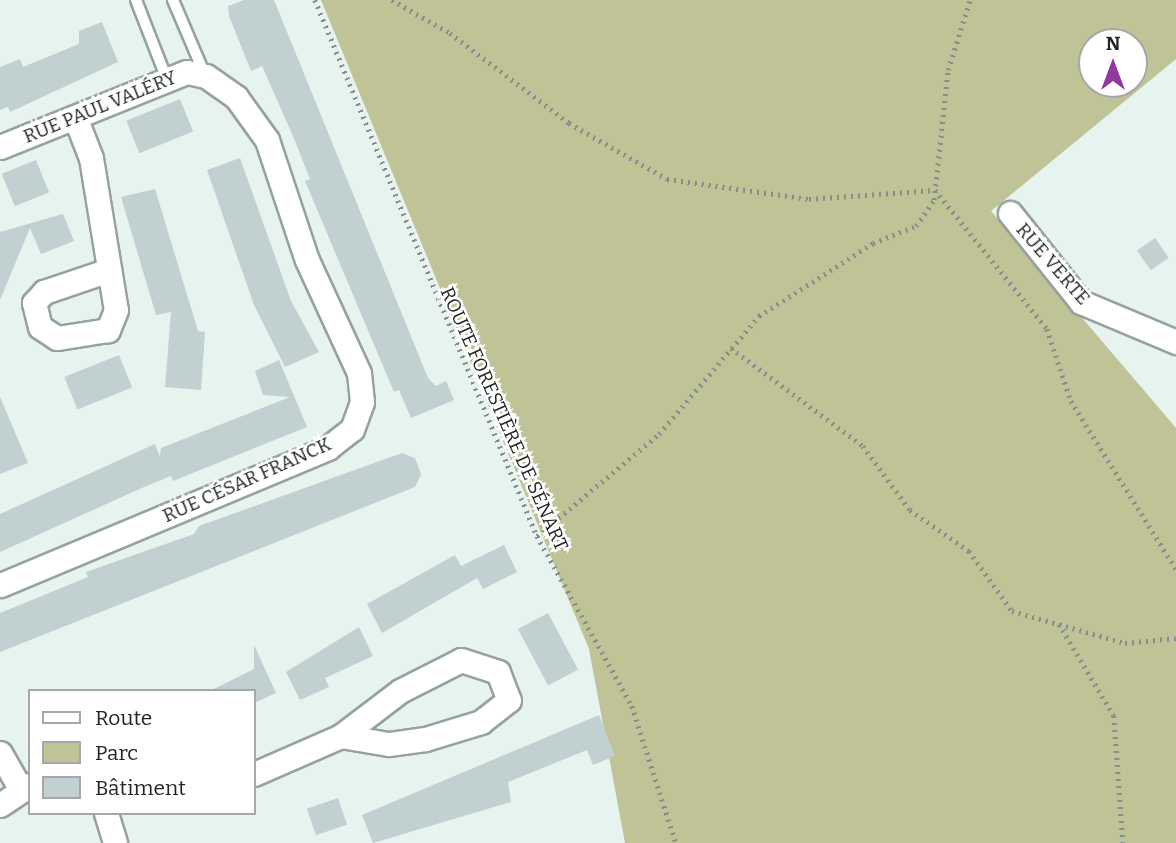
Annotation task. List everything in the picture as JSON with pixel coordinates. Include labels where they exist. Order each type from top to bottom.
[{"type":"street","name":"RUE PAUL VALÉRY","points":[[0,147],[166,77],[206,76],[236,97]]},
{"type":"street","name":"RUE CÉSAR FRANCK","points":[[0,585],[328,448],[352,429],[362,402],[359,373],[307,260],[267,139],[236,97]]},
{"type":"street","points":[[75,117],[91,158],[109,270]]},
{"type":"street","name":"RUE VERTE","points":[[1010,214],[1082,302],[1176,342]]},
{"type":"street","points":[[256,773],[341,736],[400,691],[461,660],[498,671],[509,700],[481,722],[425,739],[388,744],[341,736]]},
{"type":"street","points":[[0,752],[25,786],[0,805]]},
{"type":"street","points":[[112,815],[115,843]]},
{"type":"lane","points":[[136,0],[166,77]]},
{"type":"lane","points":[[173,0],[206,76]]},
{"type":"path","name":"ROUTE FORESTIÈRE DE SÉNART","points":[[315,0],[537,536],[632,706],[676,843]]},
{"type":"path","points":[[392,0],[450,33],[569,123],[667,179],[809,199],[936,190]]},
{"type":"path","points":[[537,536],[659,434],[759,316],[873,243],[916,226],[936,190],[948,70],[970,0]]},
{"type":"path","points":[[936,190],[1047,329],[1071,401],[1176,569]]},
{"type":"path","points":[[731,348],[863,446],[910,510],[969,551],[1012,611],[1125,643],[1176,638]]},
{"type":"path","points":[[1059,623],[1114,716],[1123,843]]},
{"type":"green space","points":[[321,0],[1176,0],[1176,59],[1148,82],[1148,28],[1078,28],[1078,98],[1129,98],[991,211],[1176,428],[1176,843],[625,843],[589,649]]},
{"type":"building","points":[[244,0],[274,0],[428,378],[436,386],[446,381],[454,400],[411,418],[399,390],[394,392],[305,181],[310,179],[293,136],[262,66],[251,71],[229,16],[228,6]]},
{"type":"building","points":[[102,22],[118,62],[10,112],[8,107],[0,110],[0,67],[20,59],[23,67],[79,44],[79,31]]},
{"type":"building","points":[[180,99],[193,131],[139,153],[126,121]]},
{"type":"building","points":[[240,158],[291,301],[319,352],[285,367],[254,305],[207,170]]},
{"type":"building","points":[[36,160],[49,192],[15,206],[2,174]]},
{"type":"building","points":[[155,189],[198,331],[205,332],[201,390],[165,387],[171,312],[156,315],[121,197]]},
{"type":"building","points":[[63,214],[74,241],[41,254],[30,228],[0,300],[0,232]]},
{"type":"building","points":[[1155,238],[1169,258],[1151,270],[1137,251]]},
{"type":"building","points":[[119,355],[132,387],[77,410],[64,377]]},
{"type":"building","points":[[279,360],[307,427],[173,481],[171,476],[0,552],[0,514],[155,444],[160,457],[161,448],[290,397],[263,395],[255,371]]},
{"type":"building","points":[[0,397],[28,463],[0,474]]},
{"type":"building","points":[[402,453],[415,458],[421,474],[415,487],[0,652],[0,613],[88,577],[86,572],[194,534],[199,526]]},
{"type":"building","points":[[504,545],[517,572],[483,589],[477,578],[382,633],[367,604],[455,555],[461,566]]},
{"type":"building","points":[[548,613],[578,670],[548,685],[518,629]]},
{"type":"building","points":[[359,627],[373,656],[325,678],[329,687],[300,700],[286,672]]},
{"type":"building","points":[[254,645],[276,693],[256,702],[256,689],[214,689],[254,669]]},
{"type":"building","points":[[599,715],[615,756],[593,765],[587,750],[508,782],[511,802],[373,843],[362,815]]},
{"type":"building","points":[[338,798],[347,824],[316,835],[307,809]]}]
